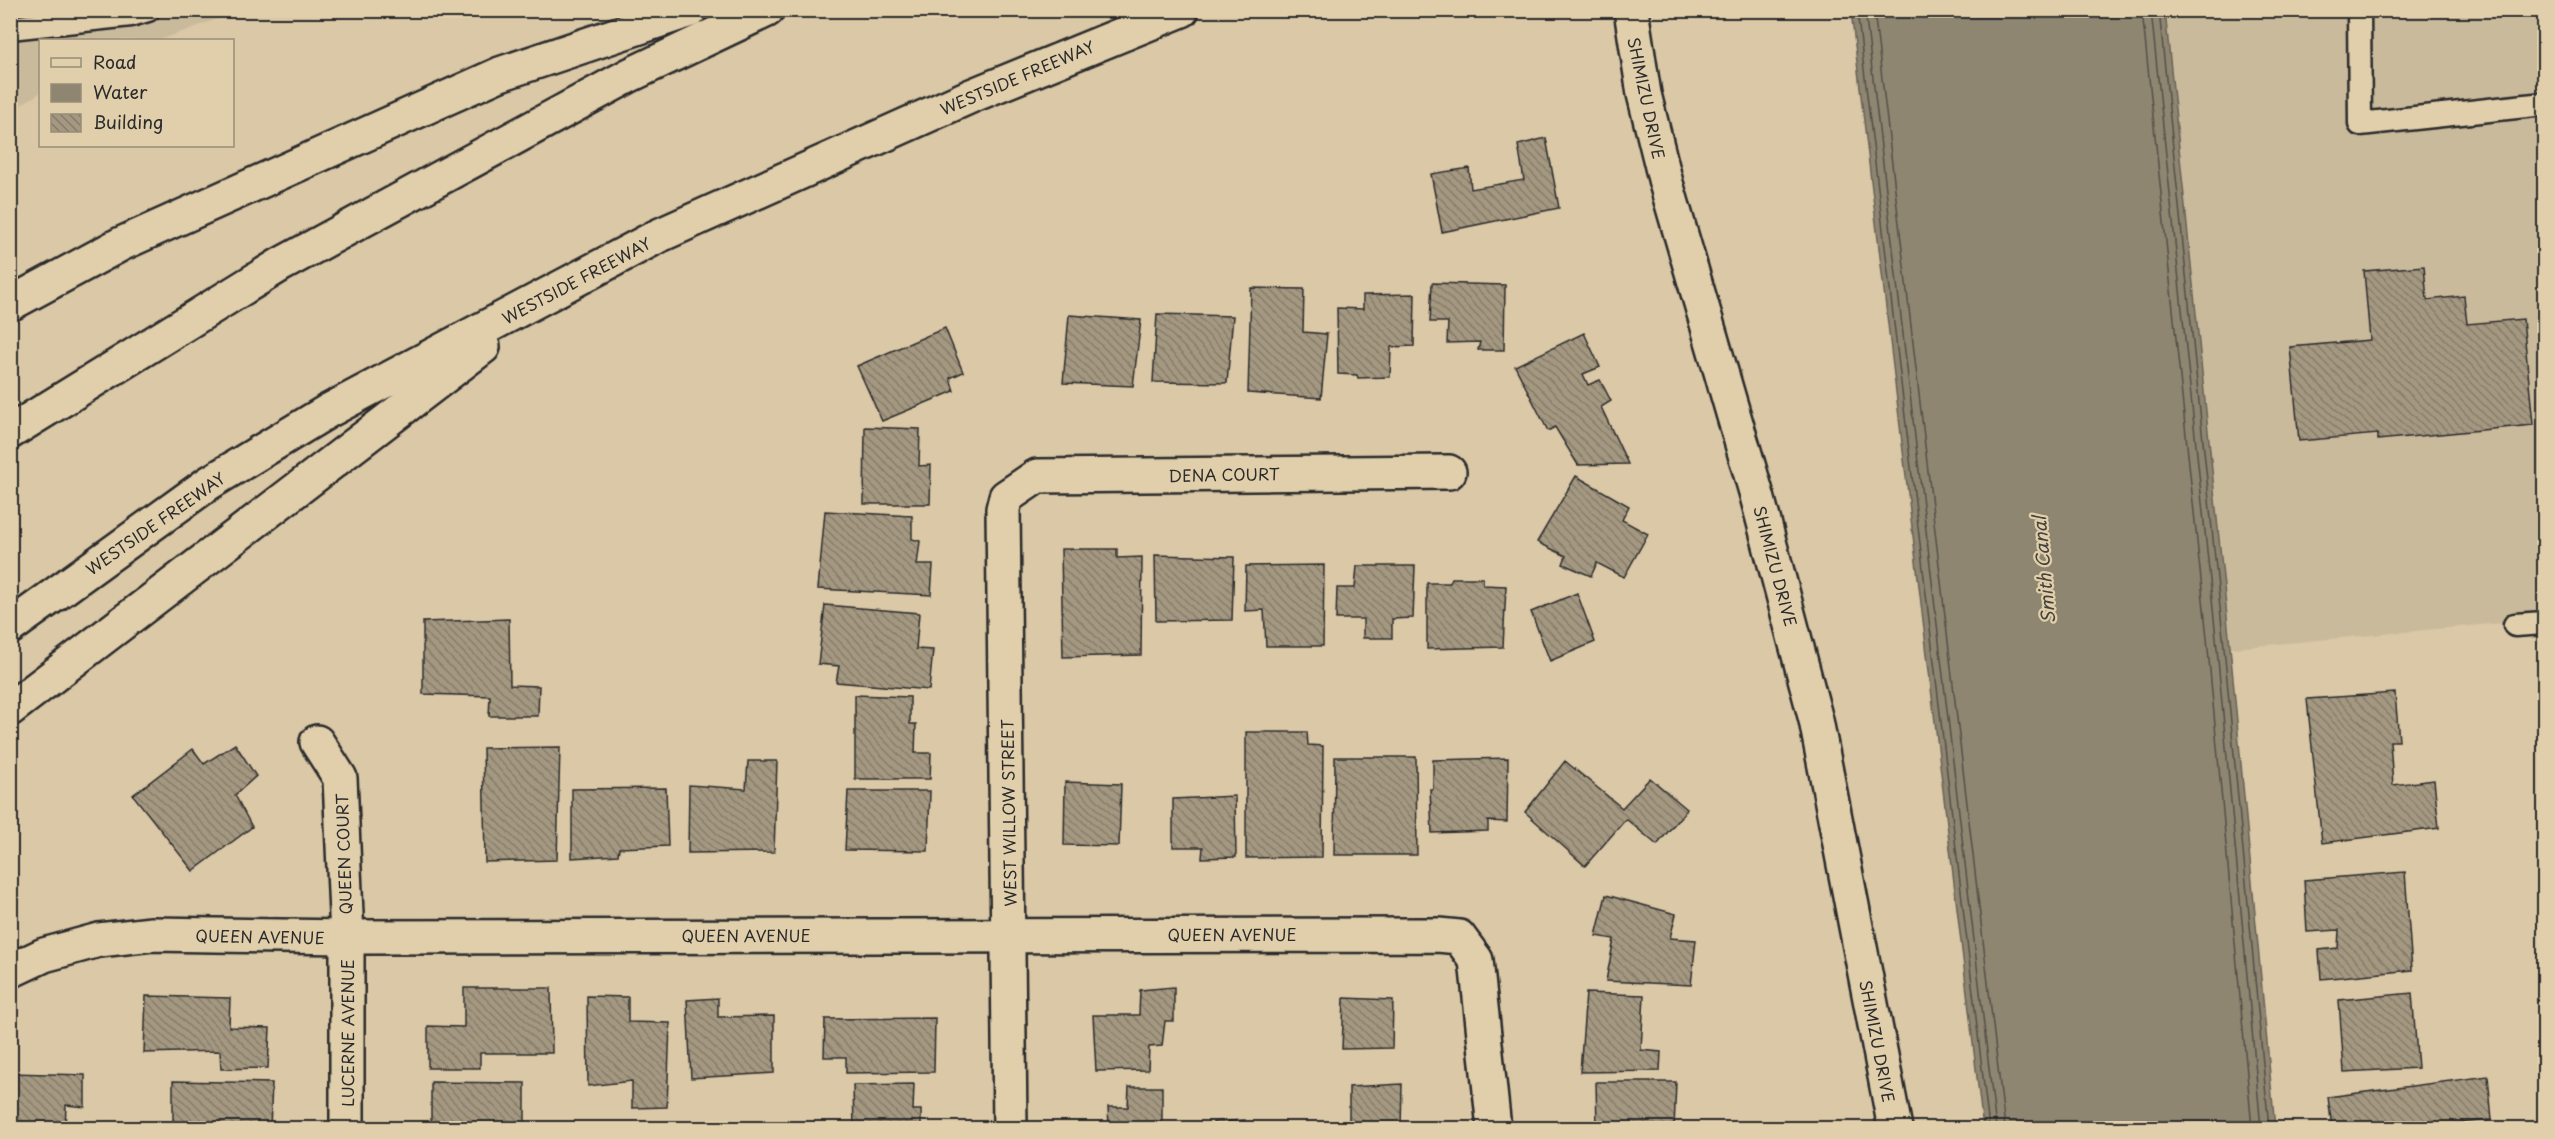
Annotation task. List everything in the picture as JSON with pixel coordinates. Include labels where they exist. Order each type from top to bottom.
[{"type":"main road","points":[[10,304],[121,244],[500,74],[690,10]]},
{"type":"main road","points":[[10,432],[203,310],[280,265],[630,75],[767,10]]},
{"type":"main road","name":"WESTSIDE FREEWAY","points":[[10,627],[209,483],[328,411],[668,231],[970,96],[1182,10]]},
{"type":"main road","name":"SHIMIZU DRIVE","points":[[1631,10],[1644,94],[1666,183],[1756,492],[1816,720],[1895,1128]]},
{"type":"main road","points":[[10,709],[554,293]]},
{"type":"main road","name":"DENA COURT","points":[[1006,497],[1037,476],[1449,472]]},
{"type":"main road","name":"WEST WILLOW STREET","points":[[1006,497],[1003,509],[1010,934],[1010,1128]]},
{"type":"main road","name":"QUEEN COURT","points":[[317,742],[340,778],[347,937]]},
{"type":"main road","name":"QUEEN AVENUE","points":[[10,971],[44,955],[99,940],[152,934],[347,937],[1010,934],[1438,935],[1459,937],[1476,960],[1494,1128]]},
{"type":"main road","name":"LUCERNE AVENUE","points":[[347,937],[347,1128]]},
{"type":"lane","points":[[2359,10],[2360,124],[2544,104]]},
{"type":"lane","points":[[13,22],[137,12]]},
{"type":"lane","points":[[2515,625],[2544,623]]},
{"type":"shaded area","points":[[10,11],[239,11],[163,39],[39,39],[39,94],[11,111]]},
{"type":"shaded area","points":[[2160,11],[2544,11],[2544,619],[2224,649]]},
{"type":"water","name":"Smith Canal","points":[[1851,11],[2165,11],[2229,636],[2275,1128],[1983,1128]]},
{"type":"building","points":[[1546,138],[1559,208],[1442,232],[1431,174],[1469,168],[1471,189],[1524,180],[1518,145]]},
{"type":"building","points":[[2424,266],[2427,300],[2464,296],[2467,324],[2523,319],[2533,425],[2378,440],[2378,434],[2299,441],[2290,347],[2370,340],[2364,271]]},
{"type":"building","points":[[1432,283],[1505,285],[1504,350],[1478,350],[1480,342],[1447,343],[1448,322],[1430,322]]},
{"type":"building","points":[[1251,288],[1304,289],[1303,332],[1327,334],[1321,398],[1248,393]]},
{"type":"building","points":[[1415,294],[1414,346],[1391,347],[1390,377],[1358,378],[1357,375],[1338,374],[1337,308],[1363,309],[1363,295]]},
{"type":"building","points":[[1157,314],[1233,316],[1227,383],[1153,382]]},
{"type":"building","points":[[1069,315],[1141,320],[1133,386],[1063,383]]},
{"type":"building","points":[[945,328],[963,372],[950,378],[954,391],[882,421],[857,366]]},
{"type":"building","points":[[1584,333],[1600,367],[1583,374],[1588,385],[1600,380],[1611,401],[1601,407],[1628,464],[1578,465],[1555,427],[1548,431],[1515,366]]},
{"type":"building","points":[[865,427],[920,429],[919,466],[931,465],[930,504],[864,504]]},
{"type":"building","points":[[1576,476],[1629,506],[1622,520],[1648,534],[1624,577],[1597,563],[1591,576],[1563,564],[1566,556],[1537,542]]},
{"type":"building","points":[[825,511],[912,516],[912,539],[920,541],[917,565],[933,565],[931,595],[818,589]]},
{"type":"building","points":[[1061,549],[1117,549],[1117,558],[1142,557],[1141,655],[1063,657]]},
{"type":"building","points":[[1155,555],[1234,557],[1232,620],[1156,621]]},
{"type":"building","points":[[1324,565],[1323,646],[1266,646],[1264,610],[1245,611],[1246,566]]},
{"type":"building","points":[[1357,566],[1415,566],[1413,618],[1392,619],[1392,638],[1363,638],[1363,619],[1336,619],[1337,588],[1355,588]]},
{"type":"building","points":[[1452,578],[1483,578],[1483,585],[1506,586],[1503,647],[1427,649],[1427,583],[1450,583]]},
{"type":"building","points":[[1577,593],[1595,642],[1550,661],[1531,612]]},
{"type":"building","points":[[825,605],[919,613],[916,649],[933,650],[929,690],[836,682],[839,666],[818,664]]},
{"type":"building","points":[[509,619],[510,685],[539,686],[538,716],[489,716],[490,696],[423,694],[423,622]]},
{"type":"building","points":[[2395,693],[2399,741],[2390,741],[2393,785],[2434,780],[2439,828],[2322,843],[2307,699]]},
{"type":"building","points":[[855,695],[910,697],[910,724],[916,724],[915,753],[931,753],[930,779],[855,779]]},
{"type":"building","points":[[1246,732],[1307,732],[1308,745],[1323,746],[1322,857],[1246,858]]},
{"type":"building","points":[[235,744],[256,776],[235,795],[252,827],[193,871],[133,795],[193,749],[204,764]]},
{"type":"building","points":[[560,747],[557,860],[485,862],[483,748]]},
{"type":"building","points":[[1335,757],[1416,757],[1417,855],[1334,855]]},
{"type":"building","points":[[1508,758],[1507,822],[1488,821],[1488,831],[1432,833],[1430,789],[1433,789],[1433,760]]},
{"type":"building","points":[[748,761],[777,761],[774,852],[688,853],[689,785],[746,789]]},
{"type":"building","points":[[1565,761],[1622,808],[1650,778],[1687,809],[1657,845],[1626,819],[1585,866],[1525,812]]},
{"type":"building","points":[[1065,782],[1121,784],[1119,846],[1064,845]]},
{"type":"building","points":[[666,788],[668,846],[619,848],[618,855],[572,858],[572,789]]},
{"type":"building","points":[[848,791],[930,791],[928,851],[845,850]]},
{"type":"building","points":[[1235,796],[1236,857],[1202,858],[1203,847],[1173,847],[1173,799]]},
{"type":"building","points":[[2405,872],[2412,970],[2321,979],[2319,950],[2338,948],[2339,930],[2307,932],[2304,880]]},
{"type":"building","points":[[1606,895],[1676,914],[1670,938],[1696,940],[1691,985],[1606,981],[1614,939],[1596,936]]},
{"type":"building","points":[[1174,987],[1174,1021],[1165,1021],[1162,1046],[1149,1047],[1148,1070],[1096,1071],[1093,1015],[1139,1015],[1140,990]]},
{"type":"building","points":[[464,988],[551,988],[552,1053],[480,1053],[480,1068],[428,1068],[428,1026],[464,1027]]},
{"type":"building","points":[[1586,993],[1644,995],[1641,1050],[1661,1052],[1660,1071],[1580,1072]]},
{"type":"building","points":[[2412,993],[2418,1068],[2344,1072],[2339,1000]]},
{"type":"building","points":[[146,996],[230,998],[229,1027],[270,1028],[268,1068],[221,1069],[220,1051],[144,1053]]},
{"type":"building","points":[[587,996],[628,997],[628,1022],[670,1023],[667,1107],[632,1108],[632,1081],[588,1086]]},
{"type":"building","points":[[718,998],[718,1017],[774,1016],[774,1073],[691,1078],[687,1000]]},
{"type":"building","points":[[1344,998],[1393,1000],[1392,1048],[1342,1049]]},
{"type":"building","points":[[935,1018],[934,1072],[846,1073],[846,1057],[824,1057],[825,1019]]},
{"type":"building","points":[[10,1073],[85,1075],[85,1107],[66,1105],[65,1128],[10,1128]]},
{"type":"building","points":[[2488,1076],[2492,1120],[2424,1126],[2424,1128],[2332,1128],[2328,1097]]},
{"type":"building","points":[[173,1081],[272,1083],[270,1128],[173,1128]]},
{"type":"building","points":[[431,1082],[525,1083],[525,1128],[470,1128],[470,1125],[431,1127]]},
{"type":"building","points":[[1596,1082],[1676,1082],[1674,1128],[1597,1128]]},
{"type":"building","points":[[914,1084],[913,1110],[921,1110],[921,1128],[854,1128],[853,1085]]},
{"type":"building","points":[[1402,1084],[1401,1128],[1349,1128],[1349,1087]]},
{"type":"building","points":[[1129,1087],[1162,1087],[1162,1128],[1109,1128],[1108,1107],[1128,1107]]},
{"type":"building","points":[[1245,1120],[1245,1128],[1214,1128],[1213,1122]]}]
